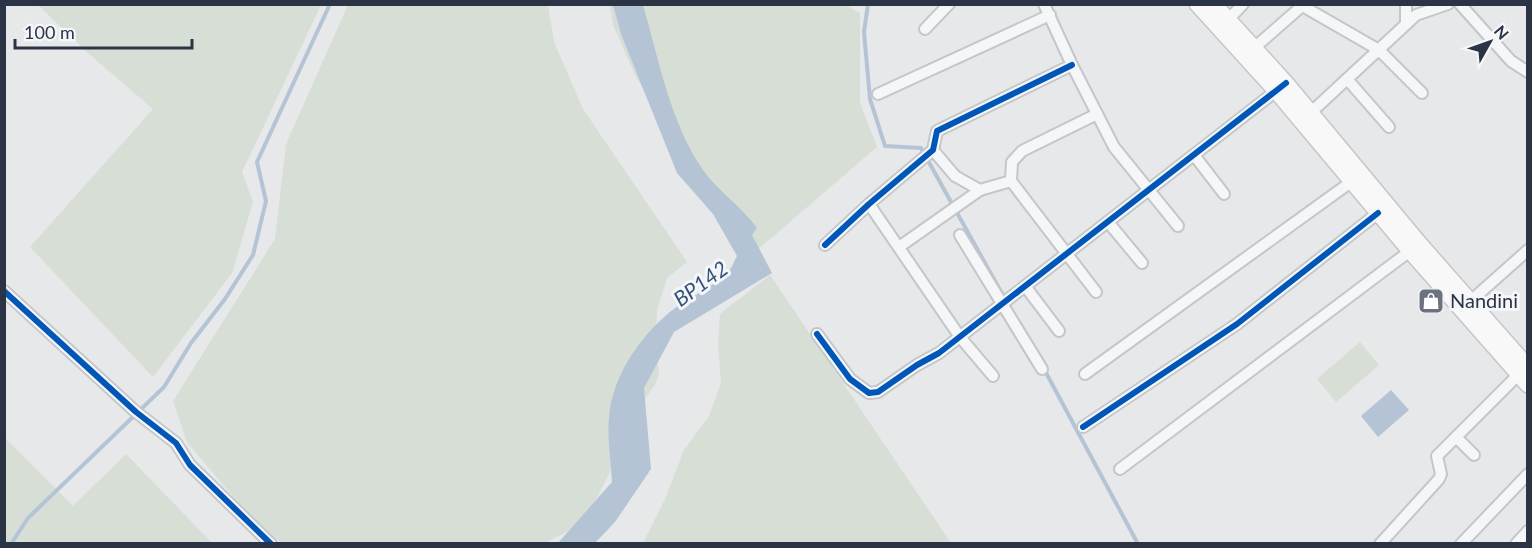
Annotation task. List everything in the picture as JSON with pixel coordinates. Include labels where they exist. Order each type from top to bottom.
[{"type":"main road","points":[[1197,4],[1281,87]]},
{"type":"main road","points":[[1214,4],[1254,48],[1281,87],[1524,376]]},
{"type":"main road","points":[[1306,117],[1351,182],[1410,251],[1465,305]]},
{"type":"street","points":[[925,29],[949,4]]},
{"type":"street","points":[[1044,4],[1114,147],[1178,225]]},
{"type":"street","points":[[1228,20],[1243,4]]},
{"type":"street","points":[[1406,4],[1406,24]]},
{"type":"street","points":[[1306,117],[1416,15],[1448,4]]},
{"type":"street","points":[[1460,4],[1511,61],[1527,72]]},
{"type":"street","points":[[1254,48],[1300,5],[1379,50],[1422,93]]},
{"type":"street","points":[[878,94],[1050,15]]},
{"type":"street","points":[[825,245],[933,150],[937,131],[1072,65]]},
{"type":"street","points":[[1347,79],[1389,127]]},
{"type":"street","points":[[817,334],[850,379],[868,393],[878,392],[939,353],[1281,87]]},
{"type":"street","points":[[1096,292],[1011,181],[1012,162],[1022,151],[1097,114]]},
{"type":"street","points":[[933,150],[955,176],[980,190]]},
{"type":"street","points":[[1194,155],[1224,194]]},
{"type":"street","points":[[899,247],[980,190],[1011,181]]},
{"type":"street","points":[[1085,374],[1351,182]]},
{"type":"street","points":[[869,204],[960,337],[993,376]]},
{"type":"street","points":[[1083,427],[1236,324],[1378,213]]},
{"type":"street","points":[[1108,222],[1142,263]]},
{"type":"street","points":[[960,235],[1042,369]]},
{"type":"street","points":[[1465,305],[1527,250]]},
{"type":"street","points":[[1120,469],[1410,251]]},
{"type":"street","points":[[1025,286],[1059,331]]},
{"type":"street","points":[[4,291],[136,411],[176,443],[190,465],[271,543]]},
{"type":"street","points":[[1380,543],[1439,479],[1441,474],[1437,456],[1524,376]]},
{"type":"street","points":[[1456,437],[1474,455]]},
{"type":"street","points":[[1461,543],[1527,474]]},
{"type":"street","points":[[1516,543],[1527,531]]},
{"type":"shaded area","points":[[38,5],[321,5],[242,172],[253,202],[232,273],[153,377],[30,247],[153,109],[88,53]]},
{"type":"shaded area","points":[[348,5],[548,5],[554,42],[583,109],[687,262],[667,278],[657,310],[656,344],[659,374],[654,386],[630,419],[609,474],[589,513],[574,528],[545,543],[281,543],[246,512],[187,442],[173,401],[275,239],[286,144]]},
{"type":"shaded area","points":[[610,5],[845,5],[860,13],[860,103],[877,147],[755,252],[637,79],[613,25]]},
{"type":"shaded area","points":[[770,275],[951,543],[643,543],[665,499],[684,450],[709,416],[721,383],[718,343],[720,314]]},
{"type":"shaded area","points":[[1360,342],[1379,365],[1336,402],[1317,379]]},
{"type":"shaded area","points":[[5,438],[73,506],[126,454],[212,543],[5,543]]},
{"type":"water","points":[[613,5],[643,5],[667,90],[682,132],[703,170],[757,228],[752,235],[772,273],[674,332],[644,388],[651,469],[615,522],[595,543],[558,543],[612,482],[608,434],[611,402],[616,385],[632,354],[666,315],[724,276],[731,269],[737,256],[713,214],[677,173],[621,34]]},
{"type":"water","points":[[1391,390],[1409,410],[1378,437],[1361,416]]},
{"type":"waterway","points":[[11,544],[28,518],[164,387],[191,343],[225,299],[253,255],[266,201],[257,162],[330,4]]},
{"type":"waterway","points":[[868,4],[864,32],[870,99],[885,146],[921,148],[1005,299]]},
{"type":"waterway","points":[[1044,369],[1138,544]]},
{"type":"cycle path","points":[[825,245],[933,150],[937,131],[1072,65]]},
{"type":"cycle path","points":[[817,334],[850,379],[869,393],[878,392],[939,353],[1286,83]]},
{"type":"cycle path","points":[[1083,427],[1237,324],[1378,213]]},
{"type":"cycle path","points":[[4,291],[136,412],[176,443],[190,465],[271,544]]},
{"type":"place","name":"Nandini","points":[[1431,301]]},
{"type":"water label","name":"BP142","points":[[701,284]]}]
